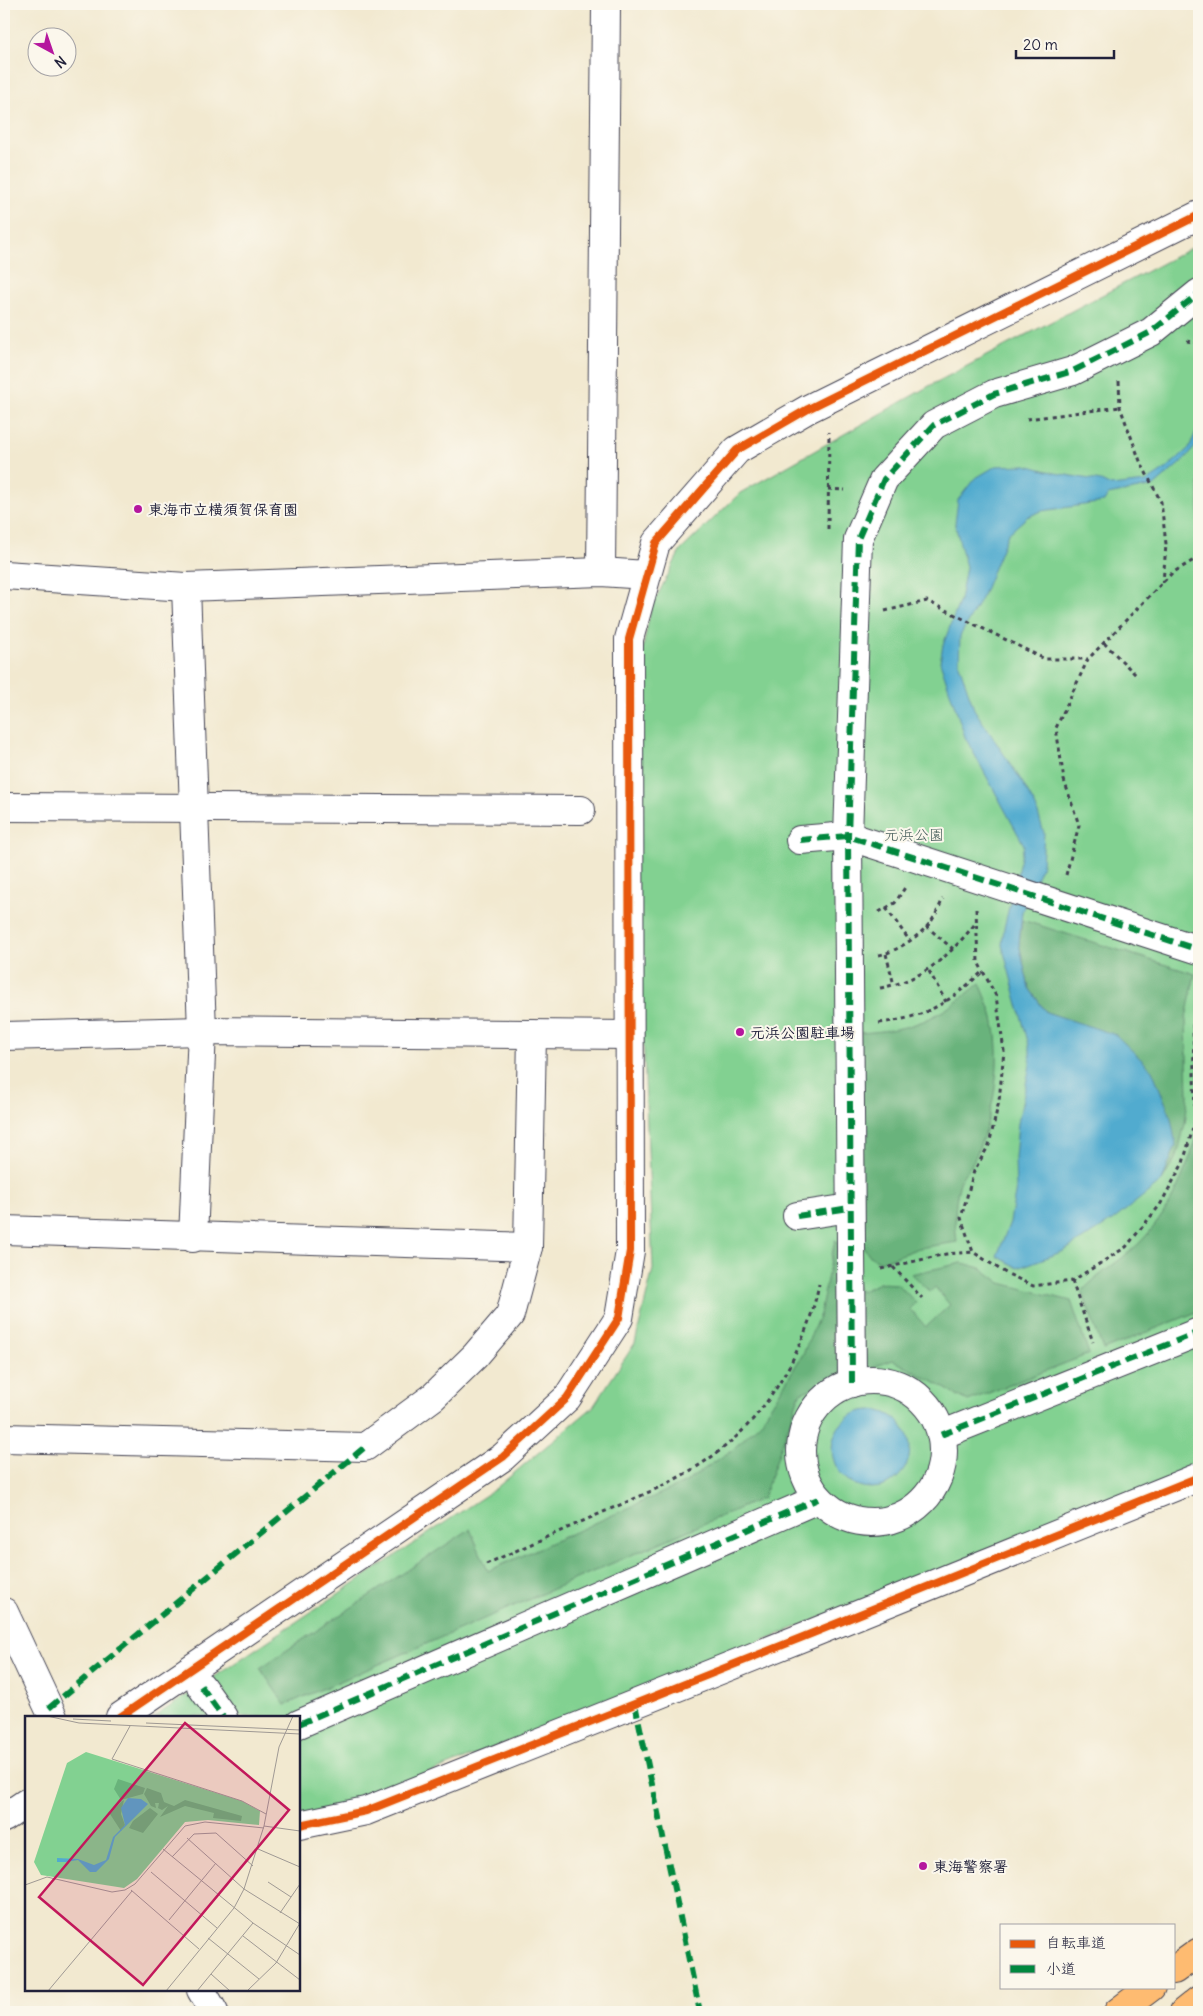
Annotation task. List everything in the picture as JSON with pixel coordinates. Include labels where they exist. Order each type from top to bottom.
[{"type":"highway","points":[[1176,1969],[1199,1952]]},
{"type":"highway","points":[[1118,2012],[1150,1988]]},
{"type":"highway","points":[[1184,2012],[1199,2000]]},
{"type":"street","points":[[601,572],[606,4]]},
{"type":"street","points":[[121,1716],[502,1458],[566,1398],[619,1318],[630,1250],[628,639],[656,543],[737,450],[808,409],[1199,216]]},
{"type":"street","points":[[852,1383],[848,836],[858,540],[884,479],[934,425],[994,394],[1073,370],[1119,348],[1151,332],[1199,293]]},
{"type":"street","points":[[4,575],[186,586],[601,572],[646,575]]},
{"type":"street","points":[[186,586],[202,1031],[193,1238]]},
{"type":"street","points":[[4,807],[582,810]]},
{"type":"street","points":[[800,840],[848,836],[1199,950]]},
{"type":"street","points":[[4,1036],[202,1031],[629,1035]]},
{"type":"street","points":[[4,1438],[365,1447],[433,1397],[475,1356],[510,1315],[528,1246],[532,1034]]},
{"type":"street","points":[[797,1216],[850,1208]]},
{"type":"street","points":[[4,1230],[193,1238],[528,1246]]},
{"type":"street","points":[[941,1435],[1199,1332]]},
{"type":"street","points":[[874,1380],[897,1385],[917,1396],[932,1414],[941,1435],[942,1457],[937,1480],[924,1500],[905,1514],[883,1522],[859,1521],[837,1514],[818,1499],[806,1478],[801,1456],[803,1432],[814,1410],[830,1394],[852,1383],[874,1380]]},
{"type":"street","points":[[300,1825],[366,1811],[813,1634],[1199,1477]]},
{"type":"street","points":[[300,1724],[818,1499]]},
{"type":"street","points":[[4,1612],[53,1716]]},
{"type":"street","points":[[201,1686],[222,1716]]},
{"type":"street","points":[[4,1818],[25,1804]]},
{"type":"street","points":[[202,1991],[214,2012]]},
{"type":"path","points":[[1119,348],[1119,404],[1140,461],[1161,502],[1166,544],[1163,583]]},
{"type":"path","points":[[1059,904],[1079,825],[1064,780],[1056,728],[1088,660],[1172,573],[1199,557]]},
{"type":"path","points":[[855,619],[927,601],[1045,658],[1088,660]]},
{"type":"path","points":[[1104,643],[1138,677]]},
{"type":"path","points":[[848,918],[859,918],[895,903],[920,859]]},
{"type":"path","points":[[848,960],[886,954],[909,940],[926,926],[943,899],[954,870]]},
{"type":"path","points":[[980,878],[976,923],[978,962],[996,996],[1004,1051],[998,1100],[989,1145],[974,1171],[960,1218],[973,1252],[1004,1272],[1033,1286],[1072,1281],[1126,1247],[1160,1205],[1183,1162],[1197,1121],[1192,1022],[1199,992]]},
{"type":"path","points":[[886,908],[909,940]]},
{"type":"path","points":[[849,993],[894,985],[929,970],[953,949],[976,923]]},
{"type":"path","points":[[926,926],[953,949]]},
{"type":"path","points":[[886,954],[894,985]]},
{"type":"path","points":[[929,970],[946,1002]]},
{"type":"path","points":[[849,1024],[906,1020],[936,1008],[958,995],[982,971]]},
{"type":"path","points":[[850,1275],[946,1254],[973,1252]]},
{"type":"path","points":[[892,1267],[922,1298]]},
{"type":"path","points":[[486,1564],[675,1481],[722,1449],[750,1422],[791,1363],[816,1296],[820,1280]]},
{"type":"path","points":[[1072,1281],[1102,1370]]},
{"type":"green space","name":"元浜公園","points":[[1199,244],[1199,1467],[300,1825],[300,1716],[155,1716],[495,1489],[593,1407],[635,1343],[653,1269],[644,1055],[628,838],[636,682],[651,608],[680,551],[740,493],[931,385]]},
{"type":"green space","points":[[1022,920],[1195,974],[1186,1018],[1188,1097],[1185,1124],[1177,1156],[1162,1181],[1175,1145],[1070,1021],[1046,1012],[1029,988],[1019,944]]},
{"type":"green space","points":[[980,983],[994,1023],[997,1058],[996,1076],[986,1129],[971,1166],[962,1177],[957,1193],[955,1226],[957,1242],[919,1248],[881,1262],[871,1257],[861,1244],[859,1033],[896,1029],[925,1020],[951,1006]]},
{"type":"green space","points":[[1199,1132],[1199,1311],[1103,1350],[1082,1291],[1136,1246],[1158,1221],[1175,1193]]},
{"type":"green space","points":[[835,1240],[841,1244],[860,1292],[879,1283],[898,1284],[916,1303],[910,1309],[926,1327],[950,1305],[935,1287],[930,1292],[911,1274],[962,1263],[981,1268],[1001,1283],[1071,1301],[1089,1354],[968,1401],[893,1360],[800,1393],[763,1498],[285,1705],[260,1668],[470,1529],[488,1571],[684,1483],[732,1450],[761,1422],[803,1354],[820,1314]]},
{"type":"water","points":[[1199,425],[1199,441],[1195,447],[1184,460],[1154,486],[1108,495],[1104,502],[1042,511],[1027,517],[1008,534],[983,595],[960,636],[959,664],[974,709],[1021,780],[1036,807],[1044,833],[1042,865],[1022,912],[1019,944],[1029,988],[1046,1012],[1116,1035],[1152,1070],[1170,1114],[1176,1145],[1162,1181],[1112,1221],[1064,1251],[1018,1268],[997,1256],[1010,1222],[1016,1188],[1015,1158],[1018,1123],[1030,1065],[1030,1049],[1002,945],[1004,928],[1024,845],[965,737],[940,662],[943,645],[960,600],[966,567],[955,524],[958,500],[974,479],[996,466],[1026,465],[1055,473],[1101,481],[1111,486],[1146,482],[1167,468],[1189,448]]},
{"type":"water","points":[[863,1410],[879,1410],[893,1416],[904,1427],[910,1441],[910,1457],[904,1471],[893,1482],[879,1488],[863,1488],[849,1482],[838,1471],[832,1457],[832,1441],[838,1427],[849,1416]]},
{"type":"marked path","points":[[852,1383],[848,836],[858,539],[884,479],[934,425],[994,394],[1073,371],[1151,332],[1199,293]]},
{"type":"marked path","points":[[800,840],[848,836],[1199,950]]},
{"type":"marked path","points":[[797,1216],[850,1208]]},
{"type":"marked path","points":[[941,1435],[1199,1332]]},
{"type":"marked path","points":[[49,1708],[365,1447]]},
{"type":"marked path","points":[[300,1724],[818,1499]]},
{"type":"marked path","points":[[201,1686],[222,1716]]},
{"type":"marked path","points":[[635,1704],[700,2012]]},
{"type":"cycle path","points":[[121,1716],[503,1457],[567,1398],[619,1318],[630,1251],[629,639],[656,543],[737,450],[808,409],[1199,215]]},
{"type":"cycle path","points":[[300,1825],[366,1811],[1199,1477]]},
{"type":"place","name":"東海市立横須賀保育園","points":[[138,509]]},
{"type":"place","name":"元浜公園駐車場","points":[[740,1032]]},
{"type":"place","name":"東海警察署","points":[[923,1866]]}]
